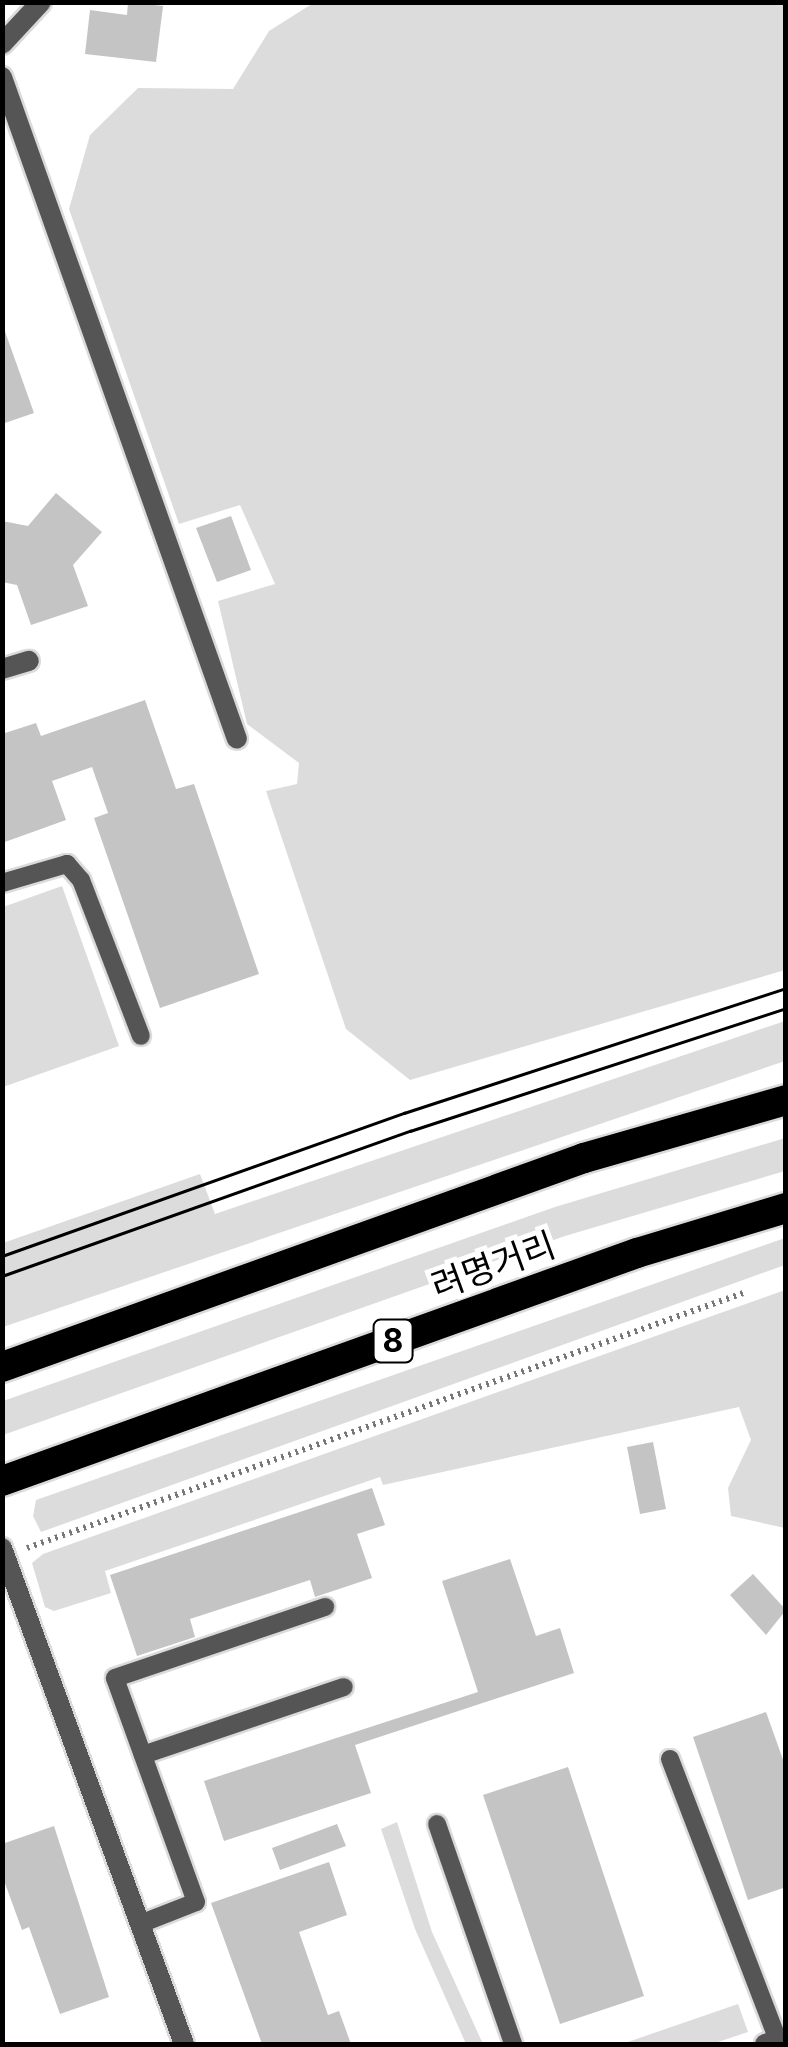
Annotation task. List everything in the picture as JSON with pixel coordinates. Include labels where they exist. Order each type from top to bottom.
[{"type":"highway","name":"려명거리","points":[[2,1367],[584,1158],[786,1100]]},
{"type":"highway","name":"려명거리","points":[[2,1481],[637,1253],[786,1208]]},
{"type":"street","points":[[2,44],[38,5]]},
{"type":"street","points":[[2,78],[237,738]]},
{"type":"street","points":[[2,670],[29,660]]},
{"type":"street","points":[[4,1552],[184,2044]]},
{"type":"lane","points":[[2,883],[67,864],[82,880],[142,1036]]},
{"type":"lane","points":[[140,1924],[196,1902],[115,1678],[325,1607]]},
{"type":"lane","points":[[143,1755],[344,1687]]},
{"type":"lane","points":[[670,1759],[776,2040]]},
{"type":"lane","points":[[436,1824],[513,2044]]},
{"type":"path","points":[[4,1552],[743,1293]]},
{"type":"shaded area","points":[[315,2],[785,3],[785,970],[410,1080],[346,1029],[266,791],[297,784],[299,763],[247,724],[218,601],[275,584],[240,505],[179,524],[69,209],[90,135],[138,88],[233,89],[269,31]]},
{"type":"shaded area","points":[[62,886],[119,1046],[3,1087],[3,907]]},
{"type":"shaded area","points":[[785,1021],[785,1061],[3,1327],[3,1243],[200,1174],[215,1214]]},
{"type":"shaded area","points":[[785,1138],[785,1171],[565,1236],[3,1435],[3,1401],[555,1207]]},
{"type":"shaded area","points":[[785,1238],[785,1265],[41,1532],[33,1516],[36,1500]]},
{"type":"shaded area","points":[[785,1290],[785,1528],[731,1516],[728,1488],[751,1440],[739,1407],[383,1485],[380,1477],[105,1571],[111,1593],[54,1611],[45,1607],[32,1563],[43,1554]]},
{"type":"shaded area","points":[[397,1822],[432,1932],[483,2044],[466,2044],[415,1929],[381,1829]]},
{"type":"shaded area","points":[[738,2004],[748,2032],[712,2044],[622,2044]]},
{"type":"building","points":[[128,2],[163,6],[156,62],[85,54],[90,10],[127,15]]},
{"type":"building","points":[[2,323],[34,413],[2,424]]},
{"type":"building","points":[[56,493],[102,532],[73,565],[88,606],[31,625],[17,585],[2,582],[2,521],[28,526]]},
{"type":"building","points":[[231,516],[251,570],[217,582],[196,528]]},
{"type":"building","points":[[145,700],[176,789],[194,784],[259,974],[160,1008],[94,818],[108,813],[92,767],[52,781],[66,820],[2,843],[2,734],[36,723],[41,736]]},
{"type":"building","points":[[653,1442],[666,1509],[640,1514],[627,1447]]},
{"type":"building","points":[[372,1488],[385,1525],[357,1534],[372,1578],[315,1597],[310,1580],[190,1619],[195,1637],[137,1656],[110,1575]]},
{"type":"building","points":[[510,1559],[536,1636],[560,1628],[574,1673],[355,1745],[371,1793],[224,1841],[204,1781],[478,1692],[442,1581]]},
{"type":"building","points":[[753,1574],[786,1610],[766,1635],[730,1595]]},
{"type":"building","points":[[766,1712],[786,1768],[786,1887],[748,1900],[693,1737]]},
{"type":"building","points":[[568,1767],[644,1996],[560,2024],[483,1795]]},
{"type":"building","points":[[337,1824],[346,1846],[280,1870],[272,1848]]},
{"type":"building","points":[[54,1826],[109,1997],[60,2014],[29,1927],[22,1930],[2,1875],[2,1844]]},
{"type":"building","points":[[329,1862],[347,1915],[299,1932],[328,2015],[339,2011],[351,2044],[262,2044],[211,1903]]},
{"type":"tram line","points":[[2,1256],[404,1113],[786,988]]},
{"type":"tram line","points":[[2,1276],[410,1131],[786,1008]]}]
